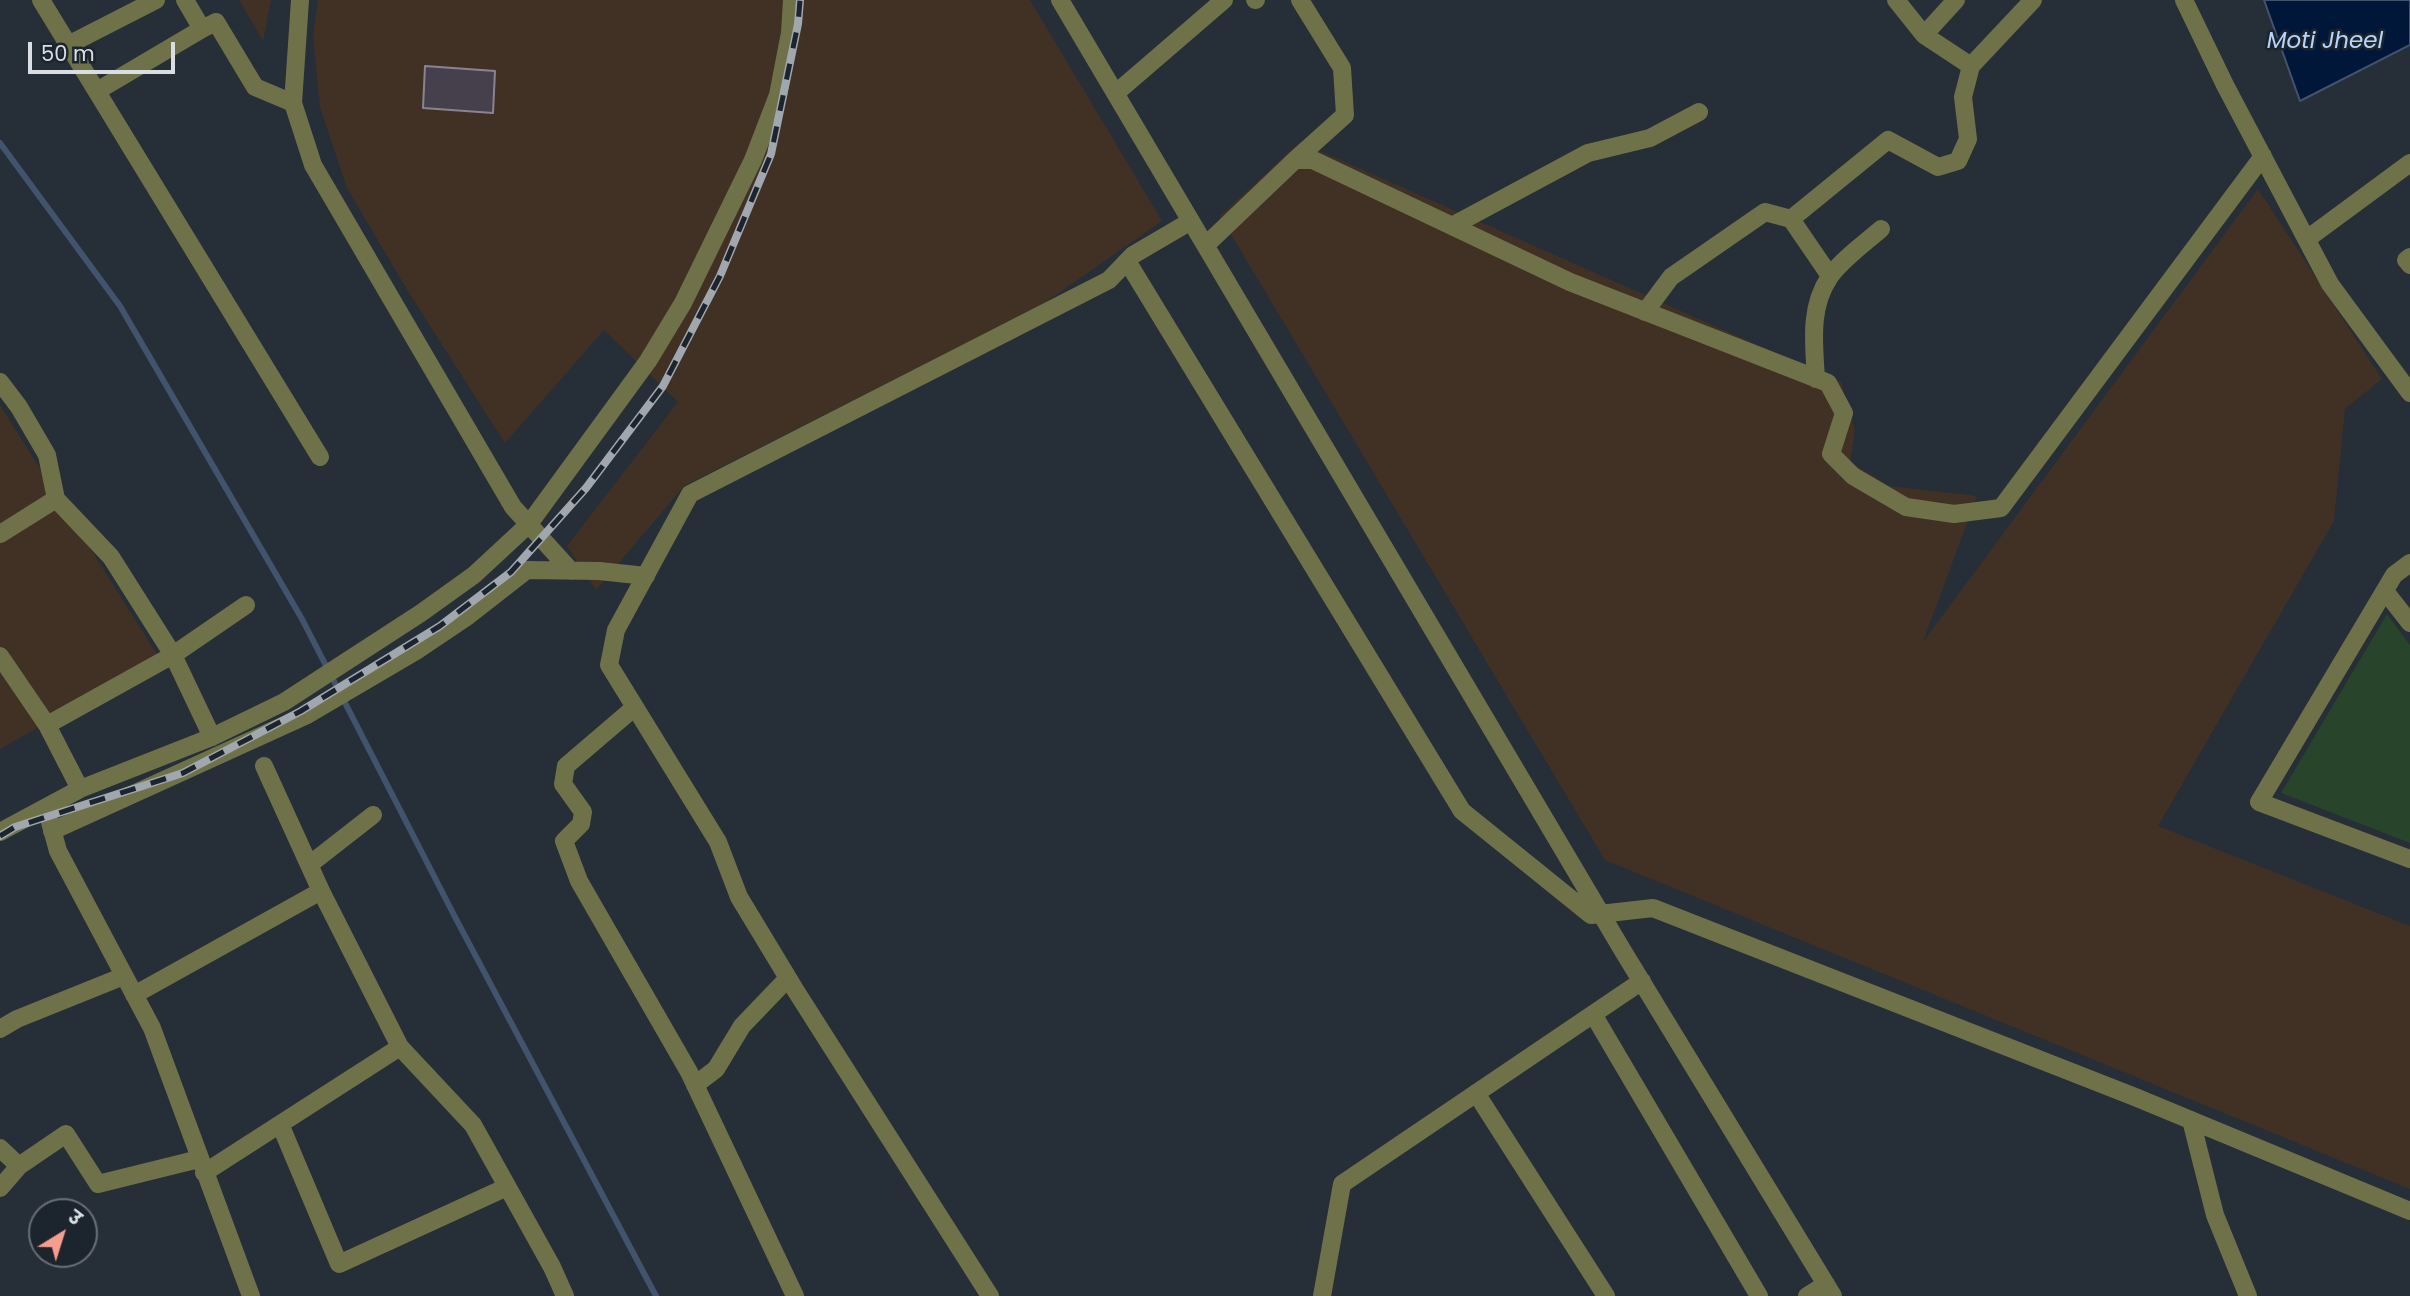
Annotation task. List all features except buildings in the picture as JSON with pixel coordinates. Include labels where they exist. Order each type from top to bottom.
[{"type":"street","points":[[41,0],[320,457]]},
{"type":"street","points":[[68,45],[156,0]]},
{"type":"street","points":[[185,0],[202,29]]},
{"type":"street","points":[[300,0],[293,103],[313,165],[513,507],[571,571]]},
{"type":"street","points":[[0,832],[80,789],[212,737],[284,702],[421,613],[474,575],[529,524],[648,361],[683,303],[753,160],[778,95],[790,33],[792,0]]},
{"type":"street","points":[[1060,0],[1602,915],[1830,1290],[1807,1296]]},
{"type":"street","points":[[1116,93],[1224,0]]},
{"type":"street","points":[[1206,245],[1345,115],[1342,68],[1300,0]]},
{"type":"street","points":[[1896,0],[1924,35],[1971,66]]},
{"type":"street","points":[[1924,35],[1956,0]]},
{"type":"street","points":[[1791,219],[1888,140],[1938,167],[1958,162],[1968,139],[1963,97],[1971,66],[2033,0]]},
{"type":"street","points":[[2184,0],[2330,284],[2410,393]]},
{"type":"street","points":[[97,91],[216,22],[255,87],[293,103]]},
{"type":"street","points":[[1452,226],[1588,153],[1650,138],[1699,112]]},
{"type":"street","points":[[1295,160],[1313,160],[1570,282],[1828,383],[1844,413],[1832,454],[1853,476],[1906,507],[1954,514],[2001,508],[2263,156]]},
{"type":"street","points":[[2307,239],[2410,163]]},
{"type":"street","points":[[1645,312],[1671,277],[1765,212],[1791,219],[1830,276]]},
{"type":"street","points":[[990,1296],[788,978],[740,897],[718,842],[608,665],[616,630],[690,494],[1109,280],[1133,255],[1192,221]]},
{"type":"street","points":[[1816,379],[1814,335],[1817,300],[1830,276],[1881,229]]},
{"type":"street","points":[[2410,257],[2406,260],[2410,265]]},
{"type":"street","points":[[1127,261],[1462,811],[1591,915],[1653,908],[2191,1120],[2410,1211]]},
{"type":"street","points":[[0,383],[19,407],[47,455],[56,499],[111,557],[173,655],[212,737]]},
{"type":"street","points":[[0,534],[56,499]]},
{"type":"street","points":[[2410,563],[2394,575],[2259,802],[2410,859]]},
{"type":"street","points":[[52,831],[307,715],[468,616],[527,570],[646,576]]},
{"type":"street","points":[[2385,590],[2410,623]]},
{"type":"street","points":[[47,725],[173,655],[246,605]]},
{"type":"street","points":[[0,656],[47,725],[80,789]]},
{"type":"street","points":[[635,708],[566,766],[563,784],[583,811],[580,824],[564,841],[579,881],[695,1086],[795,1296]]},
{"type":"street","points":[[264,766],[321,891],[400,1047],[473,1125],[552,1267],[565,1296]]},
{"type":"street","points":[[45,809],[58,851],[152,1028],[251,1296]]},
{"type":"street","points":[[309,865],[373,815]]},
{"type":"street","points":[[134,995],[321,891]]},
{"type":"street","points":[[1,1026],[124,976]]},
{"type":"street","points":[[695,1086],[716,1069],[742,1026],[788,978]]},
{"type":"street","points":[[1322,1296],[1342,1184],[1642,981]]},
{"type":"street","points":[[1593,1014],[1759,1296]]},
{"type":"street","points":[[0,1188],[19,1166],[66,1134],[98,1184],[202,1166],[280,1124],[400,1047]]},
{"type":"street","points":[[1476,1093],[1606,1296]]},
{"type":"street","points":[[2191,1120],[2215,1215],[2248,1296]]},
{"type":"street","points":[[280,1124],[339,1264],[507,1187]]},
{"type":"street","points":[[0,1148],[19,1166]]},
{"type":"shaded area","points":[[239,0],[271,0],[263,41]]},
{"type":"shaded area","points":[[318,0],[1030,0],[1162,221],[1040,306],[684,486],[596,590],[567,546],[678,402],[604,330],[505,443],[409,293],[347,188],[320,107],[313,36]]},
{"type":"shaded area","points":[[1300,142],[1841,382],[1855,430],[1850,462],[1889,486],[1977,496],[1923,642],[2258,189],[2382,379],[2345,409],[2334,521],[2158,826],[2410,926],[2410,1189],[1605,860],[1220,216]]},
{"type":"shaded area","points":[[0,405],[160,659],[0,749]]},
{"type":"green space","points":[[2387,614],[2410,645],[2410,843],[2281,793]]},
{"type":"water","name":"Moti Jheel","points":[[2264,0],[2410,0],[2410,45],[2300,101]]},
{"type":"waterway","points":[[0,143],[120,306],[302,619],[455,917],[656,1296]]},
{"type":"railway","points":[[0,836],[15,827],[183,773],[301,711],[440,626],[511,572],[586,488],[663,386],[720,276],[771,154],[798,24],[800,0]]}]
